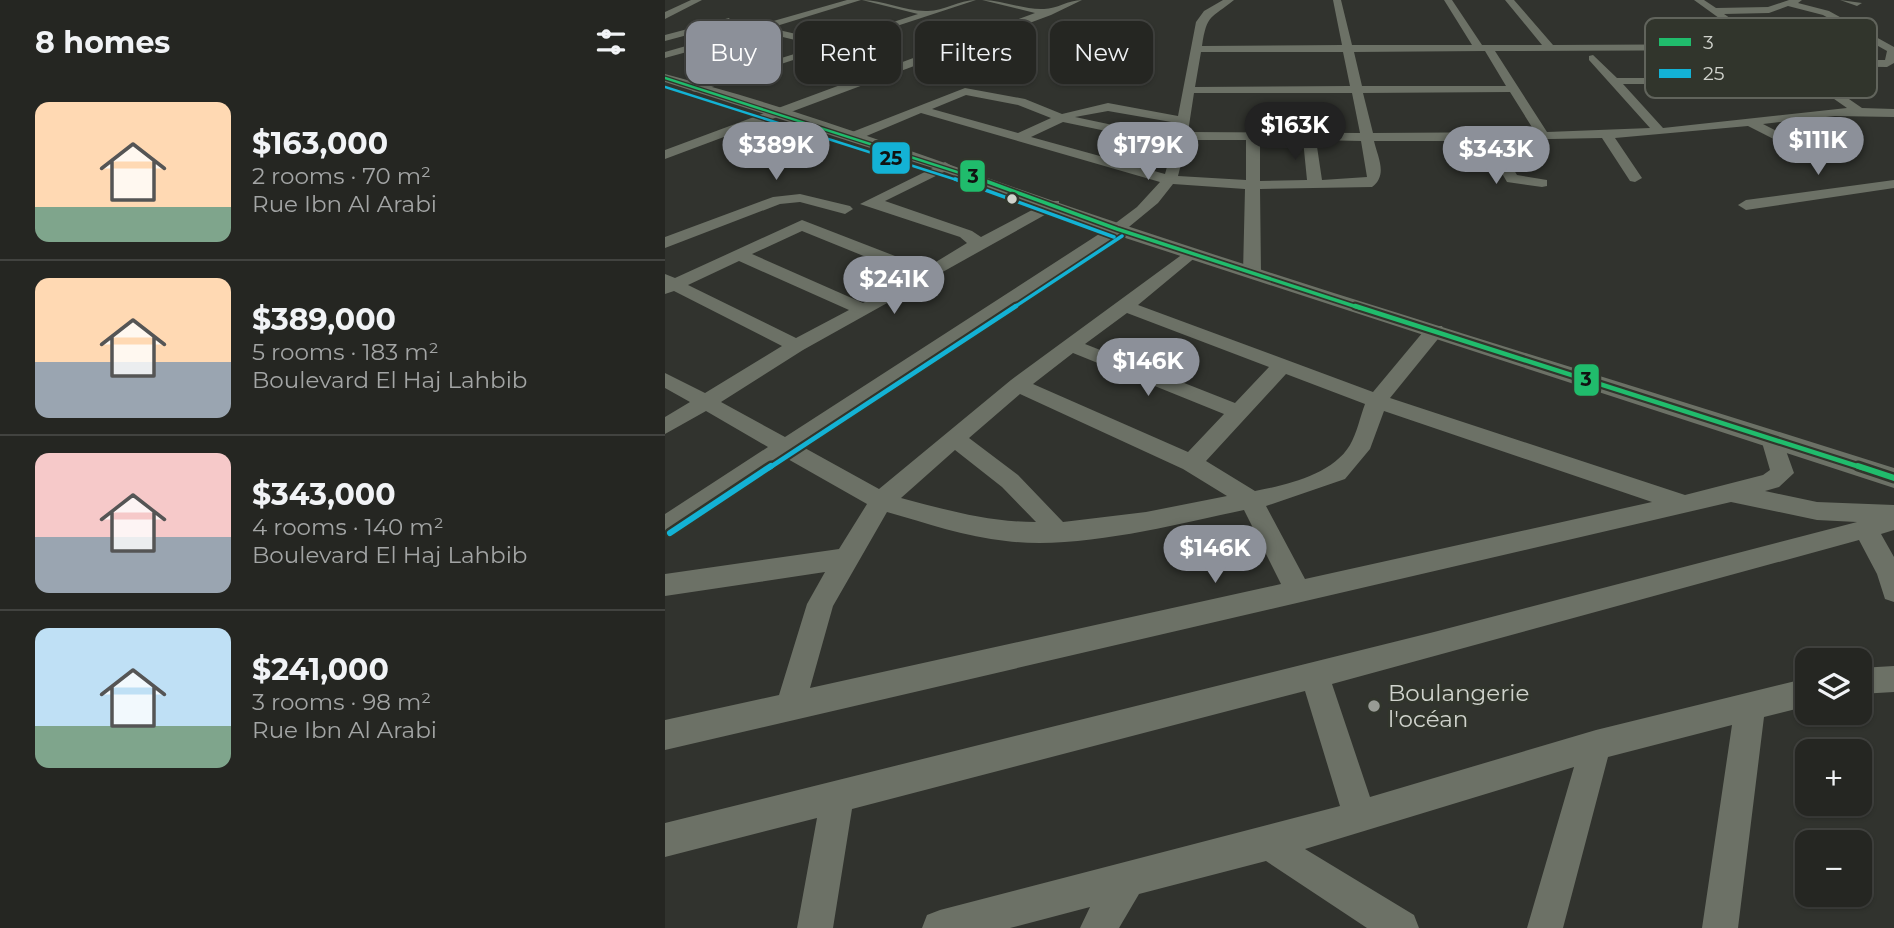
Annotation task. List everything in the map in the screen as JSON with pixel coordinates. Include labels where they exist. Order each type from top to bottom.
[{"type":"street","points":[[665,16],[698,0]]},
{"type":"street","points":[[781,22],[857,0]]},
{"type":"street","points":[[872,0],[929,14]]},
{"type":"street","points":[[900,8],[926,0]]},
{"type":"street","points":[[901,22],[972,0]]},
{"type":"street","points":[[986,0],[1048,13]]},
{"type":"street","points":[[665,155],[1078,0]]},
{"type":"street","points":[[665,526],[1117,229],[1159,196],[1170,180],[1182,133],[1203,17],[1230,0]]},
{"type":"street","points":[[919,108],[1170,180],[1254,186],[1362,185],[1374,179],[1368,135],[1355,90],[1337,0]]},
{"type":"street","points":[[1448,0],[1543,135]]},
{"type":"street","points":[[1510,0],[1550,48]]},
{"type":"street","points":[[1698,0],[1724,18]]},
{"type":"street","points":[[1844,0],[1857,3]]},
{"type":"street","points":[[1714,11],[1758,11],[1794,2],[1835,18]]},
{"type":"street","points":[[815,12],[848,19],[842,21]]},
{"type":"street","points":[[665,38],[742,17]]},
{"type":"street","points":[[1877,41],[1893,50],[1890,64]]},
{"type":"street","points":[[1196,49],[1645,48]]},
{"type":"street","points":[[665,55],[686,49]]},
{"type":"street","points":[[1593,58],[1660,132]]},
{"type":"street","points":[[665,78],[945,166],[1117,229],[1252,273],[1894,478]]},
{"type":"street","points":[[1614,81],[1645,81]]},
{"type":"street","points":[[696,89],[711,84]]},
{"type":"street","points":[[1189,90],[1513,89]]},
{"type":"street","points":[[852,136],[919,108],[970,91],[1039,107],[1062,118],[1182,133],[1253,135],[1607,134],[1660,132],[1857,110],[1894,113]]},
{"type":"street","points":[[1840,98],[1857,110]]},
{"type":"street","points":[[1017,138],[1091,106],[1110,105],[1182,133]]},
{"type":"street","points":[[1751,122],[1793,145]]},
{"type":"street","points":[[1607,134],[1635,178]]},
{"type":"street","points":[[1252,273],[1253,135]]},
{"type":"street","points":[[1309,135],[1315,184]]},
{"type":"street","points":[[1486,135],[1512,179],[1542,183]]},
{"type":"street","points":[[669,284],[801,225],[874,202],[945,166]]},
{"type":"street","points":[[1746,205],[1894,184]]},
{"type":"street","points":[[665,243],[778,200],[809,199],[845,209]]},
{"type":"street","points":[[874,202],[966,234],[976,240],[977,246]]},
{"type":"street","points":[[665,427],[796,346],[1054,204]]},
{"type":"street","points":[[801,225],[927,275]]},
{"type":"street","points":[[790,707],[820,604],[881,501],[1018,385],[1125,306],[1191,253]]},
{"type":"street","points":[[738,254],[864,310]]},
{"type":"street","points":[[669,284],[796,346]]},
{"type":"street","points":[[1125,306],[1377,401],[1686,504]]},
{"type":"street","points":[[665,379],[881,501],[967,526],[1008,532],[1057,532],[1146,521],[1278,495],[1337,473],[1359,449],[1377,401],[1436,330]]},
{"type":"street","points":[[1072,346],[1238,412]]},
{"type":"street","points":[[1191,463],[1282,366]]},
{"type":"street","points":[[1018,385],[1191,463],[1251,500],[1298,591]]},
{"type":"street","points":[[954,439],[1007,475],[1032,498],[1057,532]]},
{"type":"street","points":[[665,735],[1731,493],[1771,481],[1783,473],[1772,439]]},
{"type":"street","points":[[1731,493],[1817,511],[1894,514]]},
{"type":"street","points":[[665,840],[1158,718],[1314,673],[1629,594],[1894,521]]},
{"type":"street","points":[[1865,529],[1890,573],[1894,591]]},
{"type":"street","points":[[665,585],[848,558]]},
{"type":"street","points":[[1314,673],[1360,816]]},
{"type":"street","points":[[1872,680],[1894,679]]},
{"type":"street","points":[[940,928],[1271,843],[1596,745],[1795,696]]},
{"type":"street","points":[[1720,928],[1750,708]]},
{"type":"street","points":[[1545,928],[1596,745]]},
{"type":"street","points":[[815,928],[838,796]]},
{"type":"street","points":[[1271,843],[1287,858],[1401,928]]},
{"type":"street","points":[[1098,928],[1128,880]]},
{"type":"transit line","name":"3","points":[[665,78],[945,166],[1117,229],[1252,273],[1894,478]]},
{"type":"transit line","name":"25","points":[[665,87],[942,174],[1114,237]]},
{"type":"transit line","name":"25","points":[[670,533],[1122,236]]},
{"type":"place","name":"Boulangerie l'océan","points":[[1374,706]]}]
